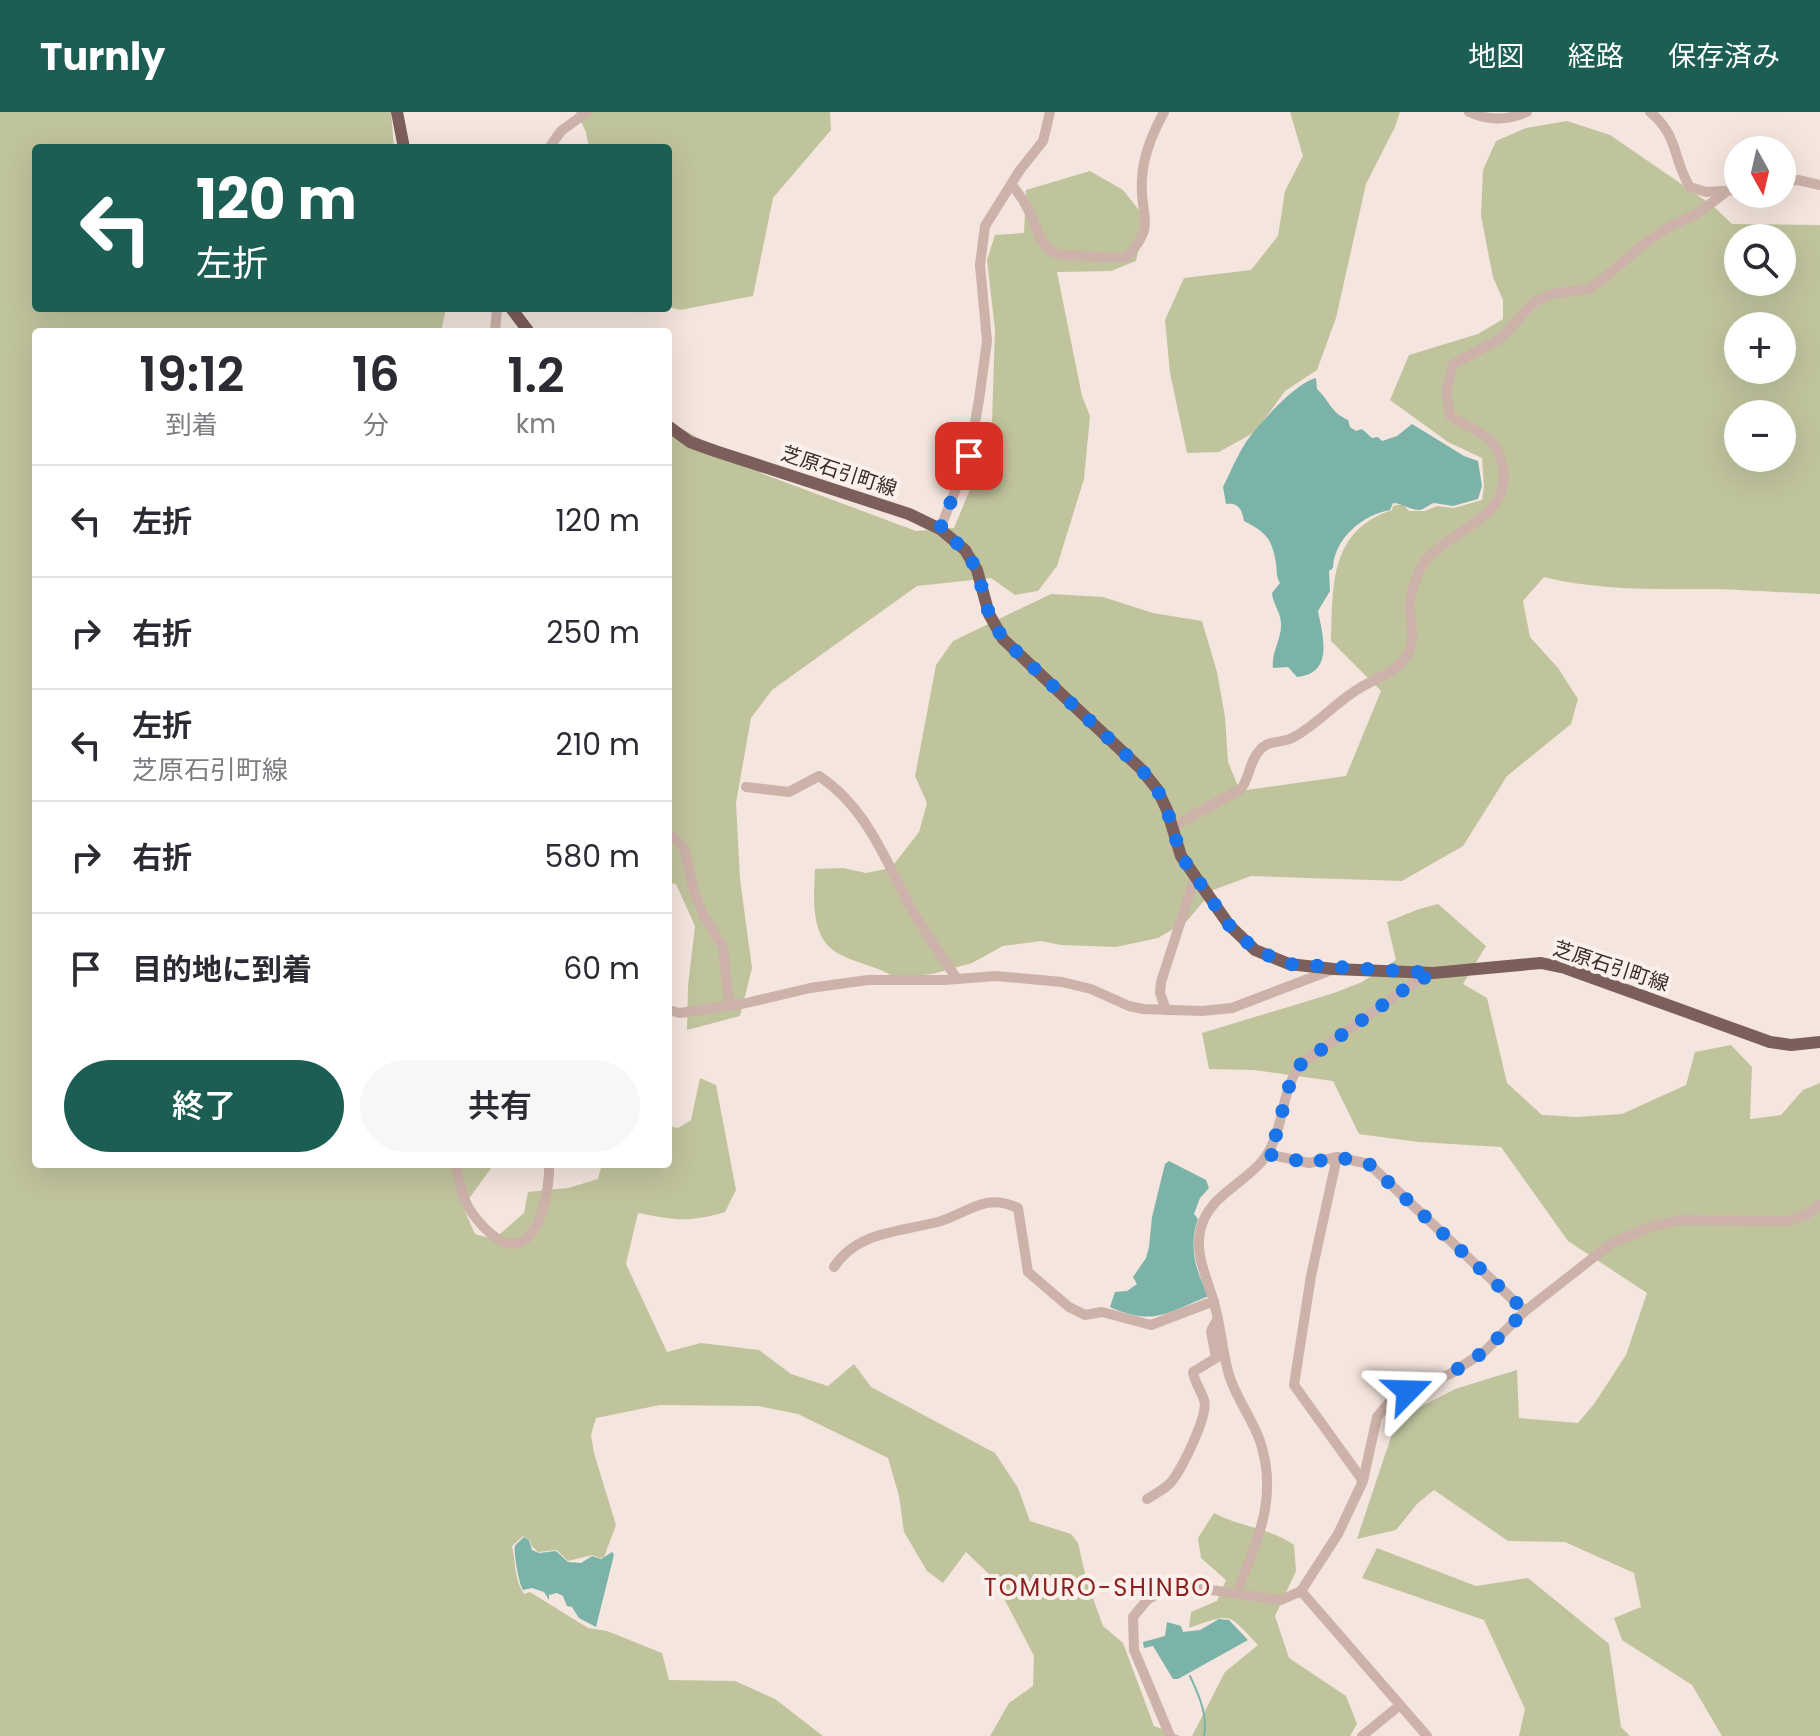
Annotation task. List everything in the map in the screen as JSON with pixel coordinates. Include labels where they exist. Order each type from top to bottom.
[{"type":"main road","points":[[397,112],[403,144]]},
{"type":"main road","name":"芝原石引町線","points":[[672,429],[690,442],[715,451],[909,514],[940,529],[965,550],[977,570],[989,614],[1003,639],[1141,769],[1157,789],[1181,856],[1229,925],[1255,950],[1289,964],[1334,969],[1433,973],[1541,963],[1565,968],[1770,1042],[1791,1045],[1820,1042]]},
{"type":"street","points":[[552,144],[561,131],[587,112]]},
{"type":"street","points":[[940,529],[969,456],[979,400],[987,341],[980,265],[985,226],[1043,141],[1050,112]]},
{"type":"street","points":[[1011,184],[1025,199],[1047,249],[1060,257],[1127,257],[1145,232],[1141,183],[1143,164],[1164,112]]},
{"type":"street","points":[[1469,112],[1507,120],[1527,112]]},
{"type":"street","points":[[1654,113],[1671,138],[1690,187],[1706,192],[1724,192]]},
{"type":"street","points":[[1796,180],[1820,185]]},
{"type":"street","points":[[1172,827],[1241,789],[1247,781],[1251,763],[1269,742],[1290,739],[1332,706],[1396,668],[1406,656],[1413,636],[1412,594],[1425,561],[1489,512],[1499,501],[1505,478],[1502,461],[1491,441],[1450,415],[1446,391],[1453,364],[1500,339],[1534,302],[1552,294],[1588,289],[1667,228],[1698,213],[1724,194]]},
{"type":"street","points":[[746,787],[789,792],[819,776],[845,796],[878,844],[910,905],[957,979]]},
{"type":"street","points":[[672,837],[684,848],[703,914],[723,947],[729,1005]]},
{"type":"street","points":[[1166,1010],[1160,993],[1161,982],[1195,877]]},
{"type":"street","points":[[672,1011],[680,1013],[868,980],[1005,976],[1062,982],[1091,989],[1129,1006],[1202,1011],[1232,1008],[1334,969]]},
{"type":"street","points":[[1236,1594],[1257,1540],[1269,1487],[1259,1439],[1229,1376],[1214,1301],[1203,1270],[1199,1242],[1204,1218],[1213,1204],[1267,1154],[1277,1133],[1283,1099],[1300,1065],[1409,986],[1433,973]]},
{"type":"street","points":[[1267,1154],[1309,1163],[1337,1157],[1369,1164],[1525,1311]]},
{"type":"street","points":[[1337,1157],[1311,1276],[1294,1385],[1363,1481]]},
{"type":"street","points":[[456,1168],[465,1201],[478,1220],[502,1241],[512,1244],[522,1241],[533,1229],[543,1209],[550,1180],[549,1168]]},
{"type":"street","points":[[834,1267],[860,1242],[876,1235],[940,1221],[976,1204],[998,1201],[1018,1208],[1028,1272],[1069,1307],[1085,1315],[1102,1312],[1151,1325],[1214,1301]]},
{"type":"street","points":[[1170,1736],[1134,1650],[1133,1617],[1147,1600],[1163,1591],[1190,1587],[1281,1600],[1301,1591],[1338,1534],[1363,1481],[1377,1417],[1393,1398],[1450,1374],[1485,1351],[1525,1311],[1612,1243],[1653,1226],[1700,1219],[1789,1221],[1820,1205]]},
{"type":"street","points":[[1147,1499],[1172,1481],[1196,1433],[1205,1401],[1195,1385],[1193,1372],[1216,1358],[1211,1331],[1218,1318]]},
{"type":"street","points":[[1301,1591],[1427,1736]]},
{"type":"street","points":[[1362,1736],[1400,1705]]},
{"type":"green space","points":[[0,112],[391,112],[394,144],[32,144],[32,312],[445,312],[442,328],[32,328],[32,1168],[491,1168],[463,1207],[475,1234],[494,1239],[524,1213],[528,1192],[568,1188],[598,1179],[601,1168],[672,1168],[672,1127],[678,1128],[691,1120],[700,1078],[716,1085],[736,1190],[725,1212],[682,1219],[638,1213],[626,1264],[667,1352],[701,1343],[759,1350],[791,1374],[828,1386],[854,1364],[871,1387],[995,1453],[1018,1488],[1030,1521],[1071,1534],[1078,1543],[1087,1582],[1103,1626],[1123,1643],[1154,1726],[1180,1736],[990,1736],[1009,1703],[1033,1686],[1034,1656],[994,1579],[966,1552],[943,1583],[927,1571],[904,1532],[899,1496],[888,1458],[798,1414],[758,1406],[660,1405],[596,1418],[591,1435],[594,1453],[616,1525],[604,1557],[592,1555],[568,1561],[557,1550],[538,1552],[523,1536],[512,1546],[521,1588],[524,1594],[530,1592],[588,1628],[607,1631],[662,1653],[669,1680],[735,1681],[775,1699],[823,1736],[0,1736]]},
{"type":"green space","points":[[576,112],[830,112],[831,130],[773,198],[753,296],[680,310],[672,308],[672,144],[588,144]]},
{"type":"green space","points":[[1290,112],[1400,112],[1366,184],[1336,318],[1317,370],[1285,391],[1255,432],[1219,452],[1187,453],[1170,373],[1165,320],[1184,278],[1251,270],[1278,236],[1285,191],[1303,156]]},
{"type":"green space","points":[[1567,121],[1610,135],[1712,205],[1732,224],[1724,224],[1724,296],[1796,296],[1796,225],[1820,225],[1820,594],[1608,587],[1544,577],[1523,601],[1530,637],[1558,668],[1578,699],[1571,724],[1507,776],[1463,846],[1402,881],[1251,876],[1213,890],[1187,921],[1158,938],[1116,947],[1041,941],[1003,946],[972,963],[932,974],[896,978],[829,947],[822,938],[815,916],[815,869],[843,868],[866,873],[891,868],[919,832],[927,803],[915,776],[936,665],[953,641],[1051,594],[1103,597],[1153,613],[1202,621],[1217,672],[1225,717],[1228,762],[1240,791],[1346,776],[1381,691],[1331,641],[1335,580],[1346,546],[1356,531],[1371,519],[1392,510],[1393,506],[1403,504],[1409,511],[1425,511],[1437,506],[1454,508],[1482,500],[1482,458],[1448,442],[1390,400],[1409,355],[1478,334],[1503,319],[1503,300],[1493,277],[1481,216],[1483,170],[1496,141],[1526,128]]},
{"type":"green space","points":[[1090,171],[1123,190],[1146,219],[1136,261],[1111,271],[1057,272],[1082,396],[1090,416],[1084,479],[1057,566],[1038,591],[1015,595],[991,578],[917,586],[772,690],[751,718],[736,803],[740,879],[752,968],[740,1016],[687,1030],[695,926],[676,884],[672,884],[672,427],[684,430],[763,474],[916,531],[954,528],[973,482],[992,421],[995,330],[987,260],[995,235],[1024,233],[1026,190]]},
{"type":"green space","points":[[1438,904],[1486,946],[1463,984],[1487,998],[1507,1083],[1542,1115],[1577,1117],[1622,1114],[1686,1085],[1695,1052],[1731,1045],[1752,1067],[1750,1119],[1781,1115],[1803,1090],[1820,1083],[1820,1736],[1722,1736],[1692,1685],[1622,1640],[1614,1618],[1641,1607],[1634,1573],[1565,1542],[1508,1541],[1434,1490],[1417,1504],[1396,1530],[1357,1539],[1397,1419],[1455,1389],[1517,1370],[1519,1418],[1578,1423],[1626,1355],[1647,1293],[1568,1241],[1501,1147],[1418,1142],[1359,1134],[1333,1081],[1254,1070],[1209,1069],[1202,1033],[1362,982],[1396,960],[1387,922]]},
{"type":"green space","points":[[1214,1513],[1294,1545],[1296,1571],[1275,1616],[1289,1658],[1346,1696],[1357,1724],[1350,1736],[1192,1736],[1225,1672],[1258,1645],[1228,1618],[1189,1628],[1191,1612],[1217,1601],[1226,1580],[1201,1558],[1198,1538]]},
{"type":"green space","points":[[1377,1548],[1476,1586],[1528,1578],[1609,1644],[1621,1727],[1630,1736],[1519,1736],[1525,1709],[1484,1620],[1362,1578]]},
{"type":"water","points":[[1316,378],[1317,389],[1356,431],[1362,429],[1372,438],[1378,437],[1382,441],[1397,436],[1412,424],[1464,456],[1478,461],[1482,486],[1478,499],[1453,506],[1434,503],[1416,510],[1393,503],[1390,510],[1369,517],[1351,530],[1338,547],[1333,568],[1329,571],[1330,591],[1318,611],[1323,642],[1321,661],[1317,669],[1297,677],[1288,667],[1273,668],[1281,624],[1272,593],[1280,583],[1272,548],[1263,533],[1244,521],[1239,508],[1226,504],[1223,487],[1243,447],[1259,425],[1288,396]]},
{"type":"water","points":[[1169,1161],[1206,1180],[1209,1188],[1200,1198],[1194,1214],[1198,1219],[1194,1249],[1197,1269],[1209,1296],[1161,1315],[1150,1317],[1125,1313],[1110,1307],[1115,1292],[1127,1291],[1137,1284],[1133,1277],[1146,1258],[1152,1217],[1165,1164]]},
{"type":"water","points":[[524,1537],[529,1540],[532,1550],[539,1553],[556,1551],[568,1562],[581,1563],[592,1556],[601,1559],[612,1552],[614,1555],[596,1627],[579,1618],[572,1607],[567,1606],[563,1596],[557,1593],[549,1595],[549,1600],[544,1592],[532,1588],[523,1590],[515,1549]]},
{"type":"water","points":[[1219,1619],[1229,1620],[1248,1640],[1178,1679],[1173,1679],[1153,1646],[1144,1648],[1143,1642],[1165,1636],[1167,1622],[1181,1626],[1183,1632],[1200,1630]]},
{"type":"waterway","points":[[1190,1676],[1204,1713],[1204,1736]]},
{"type":"district","name":"TOMURO-SHINBO","points":[[1098,1587]]},
{"type":"route","points":[[969,456],[940,529],[965,550],[977,570],[989,614],[1003,639],[1141,769],[1157,789],[1181,856],[1229,925],[1255,950],[1289,964],[1433,973],[1409,986],[1300,1065],[1283,1099],[1277,1133],[1267,1154],[1309,1163],[1337,1157],[1369,1164],[1525,1311],[1485,1351],[1450,1374],[1408,1391]]}]
